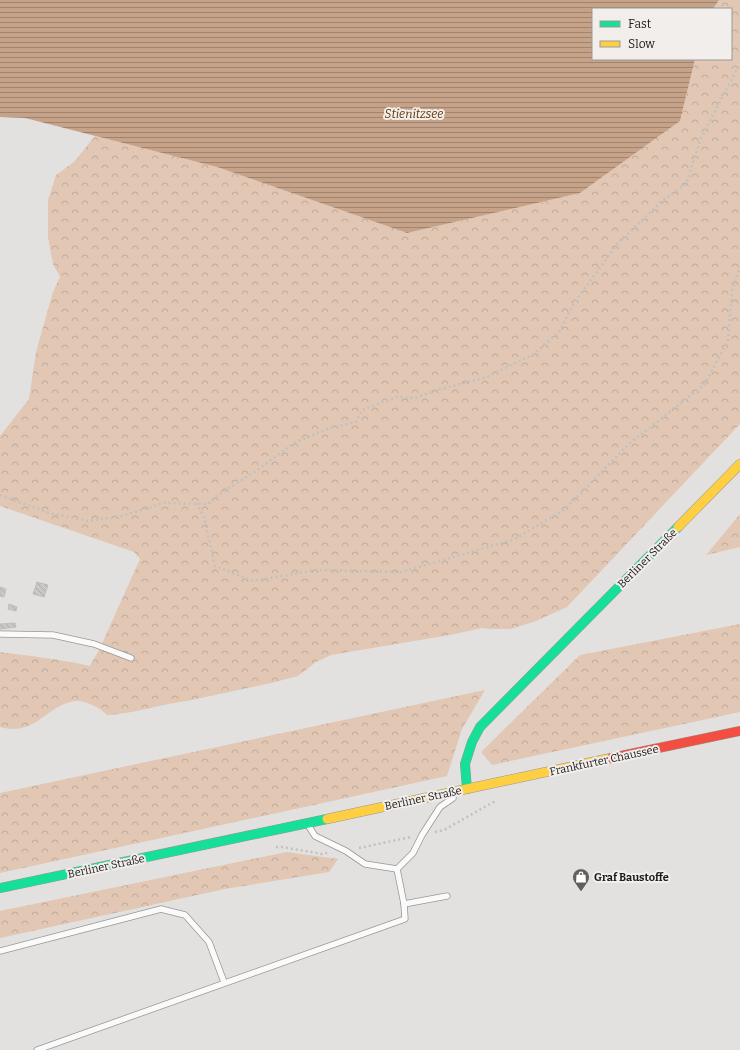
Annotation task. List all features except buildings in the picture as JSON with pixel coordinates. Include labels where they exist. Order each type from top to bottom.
[{"type":"main road","name":"Berliner Straße","points":[[0,888],[467,789],[465,764],[472,742],[480,726],[740,464]]},
{"type":"main road","name":"Frankfurter Chaussee","points":[[467,789],[740,731]]},
{"type":"lane","points":[[0,634],[53,635],[94,644],[131,658]]},
{"type":"lane","points":[[397,869],[413,853],[422,835],[440,807],[467,789]]},
{"type":"lane","points":[[307,823],[315,836],[346,851],[365,864],[397,869]]},
{"type":"lane","points":[[37,1050],[405,918],[404,904],[397,869]]},
{"type":"lane","points":[[404,904],[447,896]]},
{"type":"lane","points":[[0,951],[161,909],[185,914],[210,942],[224,982]]},
{"type":"path","points":[[0,495],[49,513],[88,521],[119,517],[164,503],[208,504],[218,495],[253,473],[294,443],[327,429],[356,422],[362,410],[396,397],[415,398],[437,390],[487,377],[534,354],[559,332],[574,303],[618,243],[662,201],[686,184],[701,138],[740,63]]},
{"type":"path","points":[[196,503],[204,517],[215,566],[254,581],[316,570],[402,572],[515,539],[565,509],[630,443],[704,385],[728,341],[732,291],[740,266]]},
{"type":"path","points":[[274,847],[322,854],[346,851],[422,835],[444,830],[494,801],[501,799]]},
{"type":"green space","points":[[719,0],[740,0],[740,424],[567,607],[536,621],[511,629],[482,628],[450,635],[331,655],[316,662],[298,676],[187,701],[127,713],[107,715],[100,709],[90,704],[74,701],[61,706],[30,725],[12,729],[0,727],[0,652],[90,666],[100,648],[140,559],[134,552],[0,506],[0,436],[29,399],[36,352],[53,292],[60,277],[53,264],[48,237],[48,200],[56,175],[74,162],[95,136],[217,167],[407,233],[580,193],[680,121],[695,60],[732,60],[732,8],[714,8]]},
{"type":"green space","points":[[740,514],[740,547],[706,555]]},
{"type":"green space","points":[[740,624],[740,712],[492,765],[481,752],[580,655]]},
{"type":"green space","points":[[485,690],[462,729],[447,776],[0,873],[0,793]]},
{"type":"green space","points":[[287,852],[338,859],[329,872],[225,889],[0,938],[0,911]]},
{"type":"water","name":"Stienitzsee","points":[[0,0],[719,0],[714,8],[592,8],[592,60],[695,60],[680,121],[580,193],[407,233],[217,167],[25,118],[0,117]]},
{"type":"traffic: fast","points":[[467,789],[465,764],[472,742],[480,727],[678,527]]},
{"type":"traffic: fast","points":[[0,888],[327,819]]},
{"type":"traffic: slow","points":[[678,527],[740,464]]},
{"type":"traffic: slow","points":[[327,819],[611,758]]},
{"type":"traffic: jam","points":[[611,758],[740,731]]},
{"type":"place","name":"Graf Baustoffe","points":[[581,892]]}]
